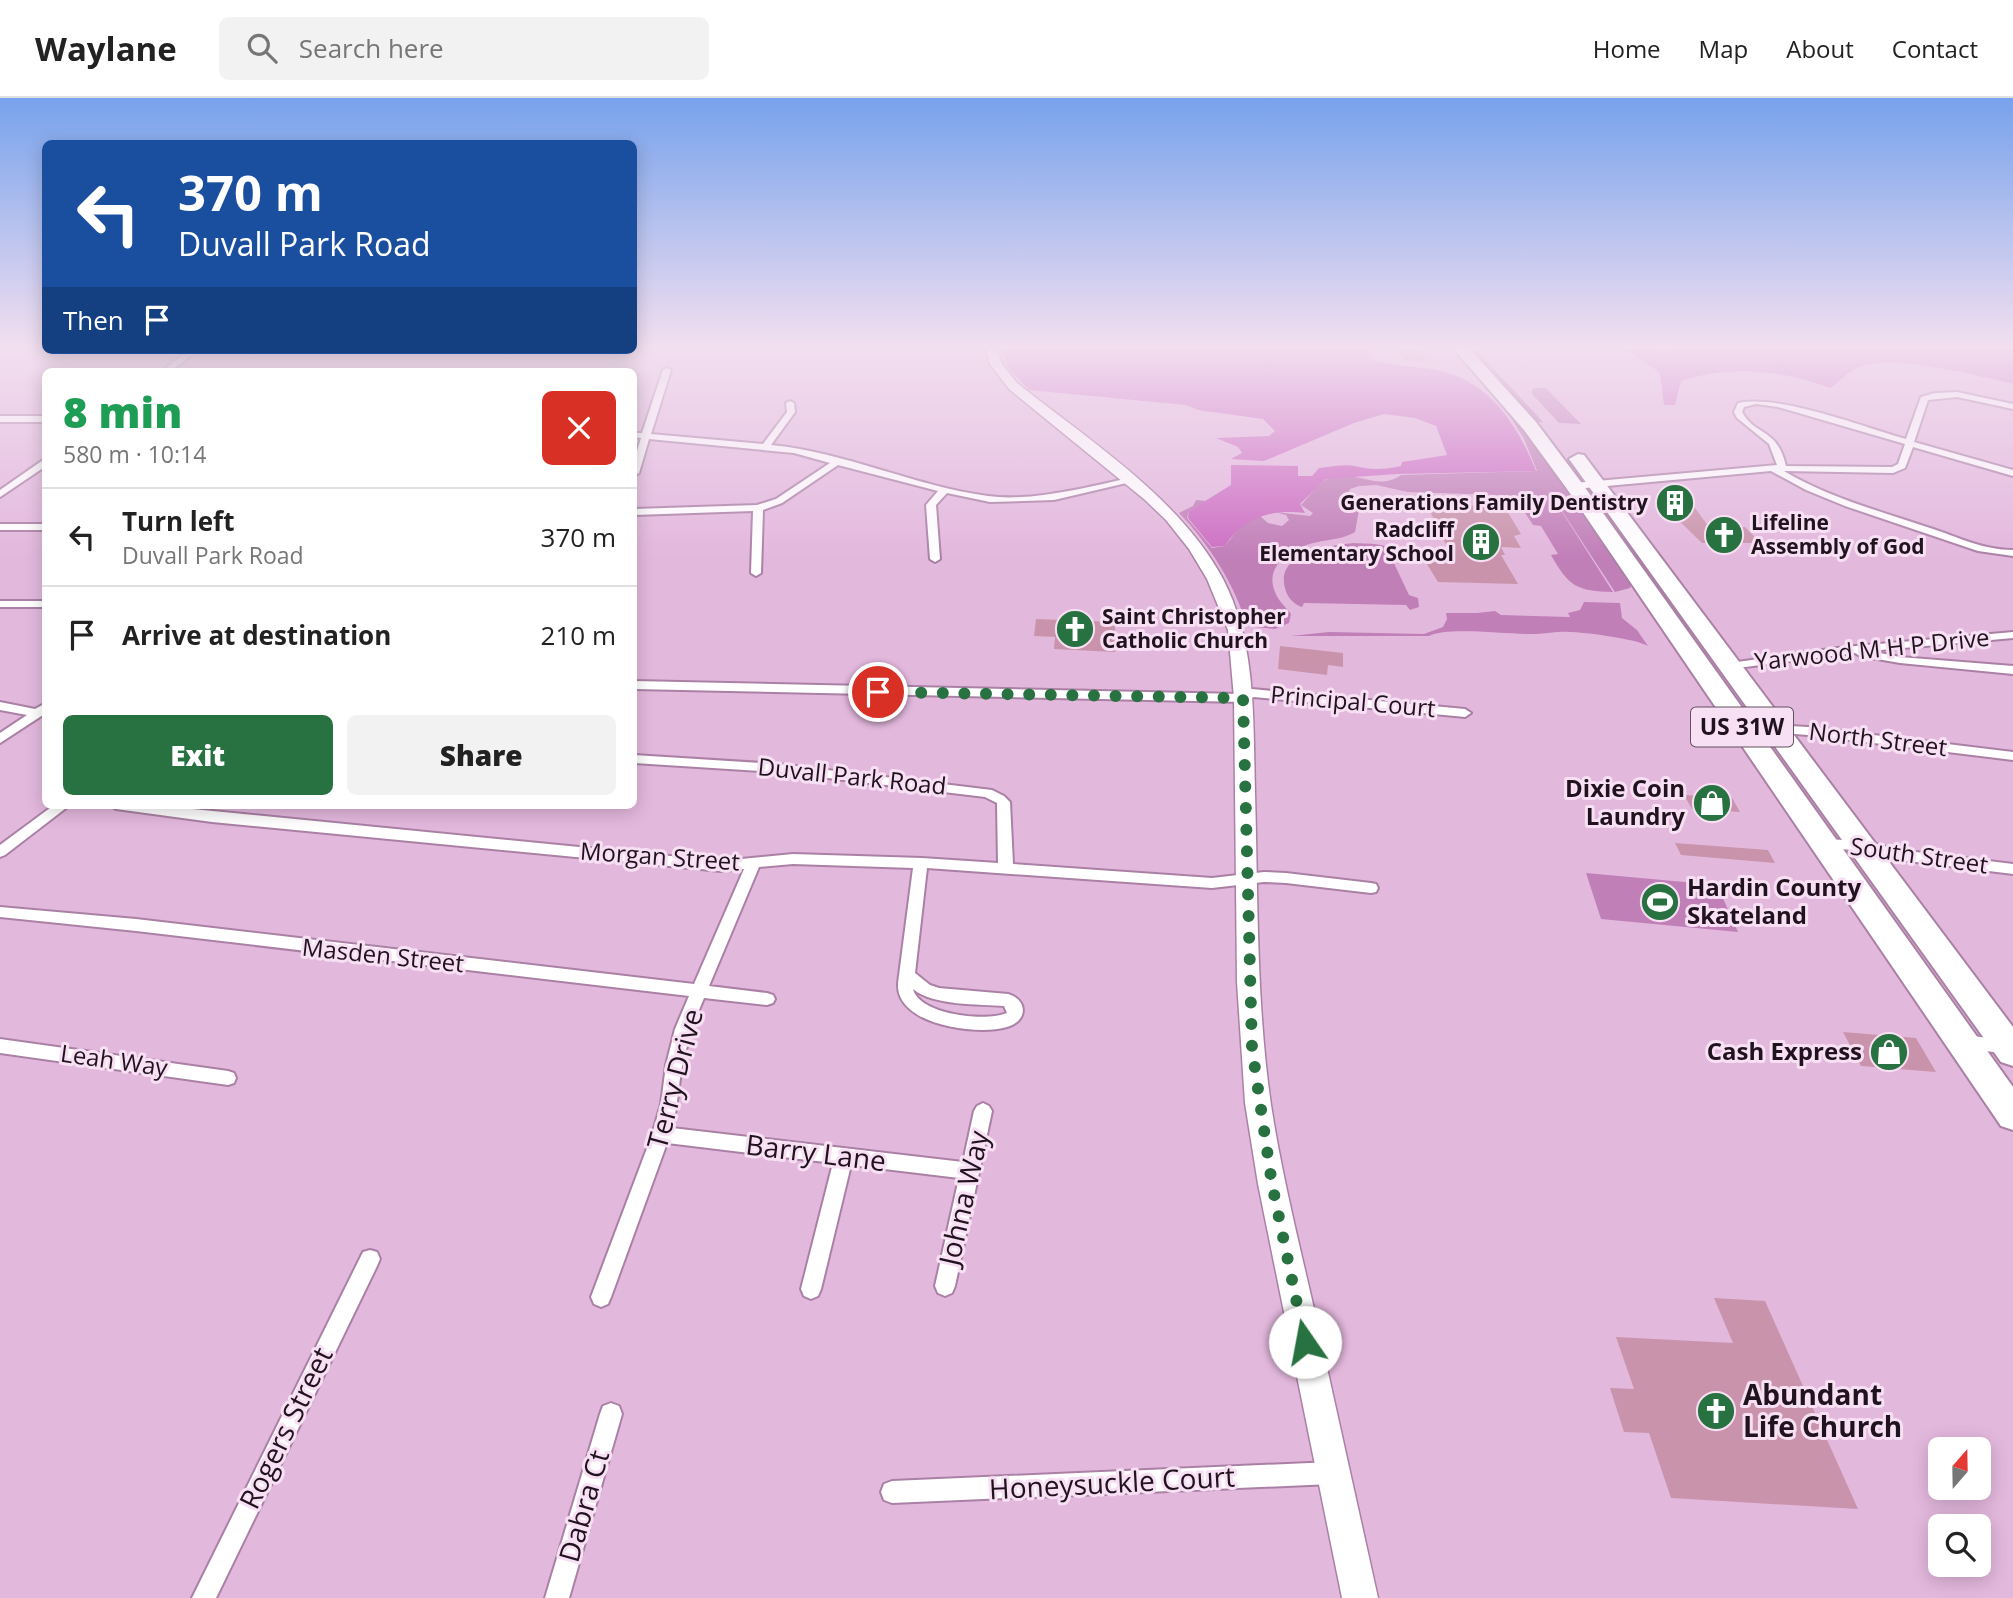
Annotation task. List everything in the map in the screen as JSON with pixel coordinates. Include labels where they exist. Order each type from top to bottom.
[{"type":"highway","name":"US 31W","points":[[1523,418],[1586,486],[1733,670],[2012,1049]]},
{"type":"highway","name":"US 31W","points":[[1545,418],[1552,426],[1586,486],[1702,671],[2013,1115]]},
{"type":"main road","points":[[1052,418],[1171,517],[1195,547],[1215,579],[1236,630],[1243,698],[1252,1048],[1258,1103],[1275,1197],[1360,1598]]},
{"type":"street","points":[[637,464],[652,418]]},
{"type":"street","points":[[765,446],[786,418]]},
{"type":"street","points":[[1742,418],[1777,445],[1782,453],[1777,468]]},
{"type":"street","points":[[1822,418],[2013,473]]},
{"type":"street","points":[[1586,486],[1777,468],[1893,470],[1902,466],[1916,418]]},
{"type":"street","points":[[0,419],[42,419]]},
{"type":"street","points":[[637,435],[794,450],[978,498],[1016,500],[1066,495],[1130,481]]},
{"type":"street","points":[[637,512],[758,508],[779,501],[838,461]]},
{"type":"street","points":[[0,494],[42,464]]},
{"type":"street","points":[[1777,468],[1833,498],[1978,548],[2013,553]]},
{"type":"street","points":[[935,559],[931,505],[944,490]]},
{"type":"street","points":[[756,573],[758,508]]},
{"type":"street","points":[[0,527],[42,527]]},
{"type":"street","points":[[0,604],[42,604]]},
{"type":"street","name":"Yarwood M H P Drive","points":[[1702,671],[1733,670],[1845,650],[2013,635]]},
{"type":"street","points":[[1845,650],[1900,660],[2013,670]]},
{"type":"street","points":[[637,685],[1243,698]]},
{"type":"street","name":"Principal Court","points":[[1243,698],[1252,693],[1465,713]]},
{"type":"street","points":[[0,706],[42,710]]},
{"type":"street","points":[[0,739],[42,710]]},
{"type":"street","name":"North Street","points":[[1742,727],[1776,728],[2013,756]]},
{"type":"street","name":"Duvall Park Road","points":[[637,759],[779,768],[988,793],[1000,799],[1005,807],[1003,830],[1006,867]]},
{"type":"street","points":[[0,852],[57,809]]},
{"type":"street","name":"Morgan Street","points":[[154,809],[721,866],[793,859],[922,863],[1212,883],[1264,877],[1286,878],[1371,888]]},
{"type":"street","name":"South Street","points":[[1825,844],[1862,846],[1900,855],[2013,869]]},
{"type":"street","name":"Terry Drive","points":[[601,1297],[661,1135],[670,1104],[679,1041],[754,863]]},
{"type":"street","points":[[907,975],[924,989],[939,993],[1008,1000],[1014,1004],[1015,1016],[1000,1025],[989,1025],[939,1017],[918,1009],[908,999],[907,975],[918,876],[922,863]]},
{"type":"street","name":"Masden Street","points":[[0,912],[136,925],[767,999]]},
{"type":"street","points":[[1963,1042],[2012,1049]]},
{"type":"street","name":"Leah Way","points":[[0,1046],[228,1078]]},
{"type":"street","name":"Johna Way","points":[[945,1286],[983,1111]]},
{"type":"street","name":"Barry Lane","points":[[661,1135],[971,1171]]},
{"type":"street","points":[[811,1289],[844,1157]]},
{"type":"street","name":"Rogers Street","points":[[204,1598],[370,1259]]},
{"type":"street","name":"Dabra Ct","points":[[557,1598],[611,1414]]},
{"type":"street","name":"Honeysuckle Court","points":[[892,1492],[1332,1473]]},
{"type":"shaded area","points":[[1256,418],[1371,418],[1264,461],[1231,459],[1242,453],[1238,447],[1216,438],[1269,436],[1275,431],[1263,419]]},
{"type":"shaded area","points":[[1415,418],[1508,418],[1522,440],[1536,471],[1397,474],[1326,479],[1300,504],[1305,513],[1281,512],[1259,517],[1240,528],[1225,546],[1212,547],[1188,518],[1189,511],[1231,485],[1231,465],[1298,466],[1298,476],[1312,476],[1319,468],[1337,466],[1377,469],[1401,466],[1402,462],[1447,455],[1436,426]]},
{"type":"shaded area","points":[[1511,418],[1519,423],[1632,583],[1630,588],[1615,592],[1543,482],[1613,592],[1582,588],[1569,581],[1551,555],[1558,554],[1541,526],[1533,525],[1520,505],[1498,495],[1408,492],[1376,485],[1359,486],[1350,489],[1347,495],[1359,510],[1355,532],[1309,544],[1291,552],[1277,565],[1272,582],[1278,598],[1291,614],[1289,623],[1275,629],[1247,626],[1236,595],[1220,566],[1201,538],[1179,513],[1193,506],[1196,500],[1206,501],[1189,511],[1187,518],[1212,548],[1225,546],[1242,524],[1260,516],[1268,523],[1282,526],[1289,520],[1286,515],[1275,512],[1310,516],[1313,513],[1301,505],[1330,478],[1349,476],[1383,481],[1401,475],[1537,471],[1524,439]]},
{"type":"shaded area","points":[[1528,418],[1539,418],[1543,422],[1532,422]]},
{"type":"shaded area","points":[[1554,418],[1575,418],[1581,424],[1559,423]]},
{"type":"shaded area","points":[[1354,543],[1381,545],[1398,553],[1402,559],[1392,559],[1409,595],[1418,598],[1419,607],[1410,610],[1406,605],[1304,603],[1302,607],[1291,600],[1285,588],[1284,576],[1288,566],[1296,558],[1319,549]]},
{"type":"shaded area","points":[[1584,602],[1620,603],[1622,618],[1637,630],[1648,646],[1610,636],[1565,632],[1291,636],[1329,632],[1424,634],[1443,627],[1447,619],[1446,613],[1495,611],[1501,615],[1570,617],[1568,613],[1580,610]]},
{"type":"shaded area","name":"Hardin County Skateland","points":[[1586,873],[1717,885],[1738,932],[1601,919]]},
{"type":"building","points":[[1659,496],[1687,497],[1709,527],[1745,527],[1761,543],[1702,543],[1668,510]]},
{"type":"building","name":"Radcliff Elementary School","points":[[1427,505],[1504,506],[1521,534],[1514,536],[1521,548],[1501,547],[1505,555],[1501,555],[1518,584],[1438,582],[1425,561],[1454,561]]},
{"type":"building","name":"Saint Christopher Catholic Church","points":[[1036,619],[1115,622],[1115,652],[1054,649],[1055,637],[1034,636]]},
{"type":"building","points":[[1280,646],[1343,653],[1343,667],[1328,665],[1327,675],[1278,669]]},
{"type":"building","name":"Dixie Coin Laundry","points":[[1684,795],[1732,798],[1740,812],[1692,809]]},
{"type":"building","points":[[1675,843],[1768,850],[1775,863],[1681,855]]},
{"type":"building","name":"Cash Express","points":[[1843,1032],[1916,1038],[1936,1072],[1861,1066]]},
{"type":"building","name":"Abundant Life Church","points":[[1714,1298],[1765,1301],[1858,1509],[1671,1498],[1649,1433],[1624,1432],[1610,1388],[1634,1389],[1616,1337],[1733,1343]]},
{"type":"place","name":"Generations Family Dentistry","points":[[1675,503]]},
{"type":"place","name":"Lifeline Assembly of God","points":[[1724,535]]},
{"type":"place","name":"Radcliff Elementary School","points":[[1481,542]]},
{"type":"place","name":"Saint Christopher Catholic Church","points":[[1075,629]]},
{"type":"place","name":"Dixie Coin Laundry","points":[[1712,803]]},
{"type":"place","name":"Hardin County Skateland","points":[[1660,902]]},
{"type":"place","name":"Cash Express","points":[[1889,1052]]},
{"type":"place","name":"Abundant Life Church","points":[[1716,1411]]},
{"type":"route","points":[[878,692],[1243,698],[1252,1048],[1272,1184],[1305,1342]]}]
